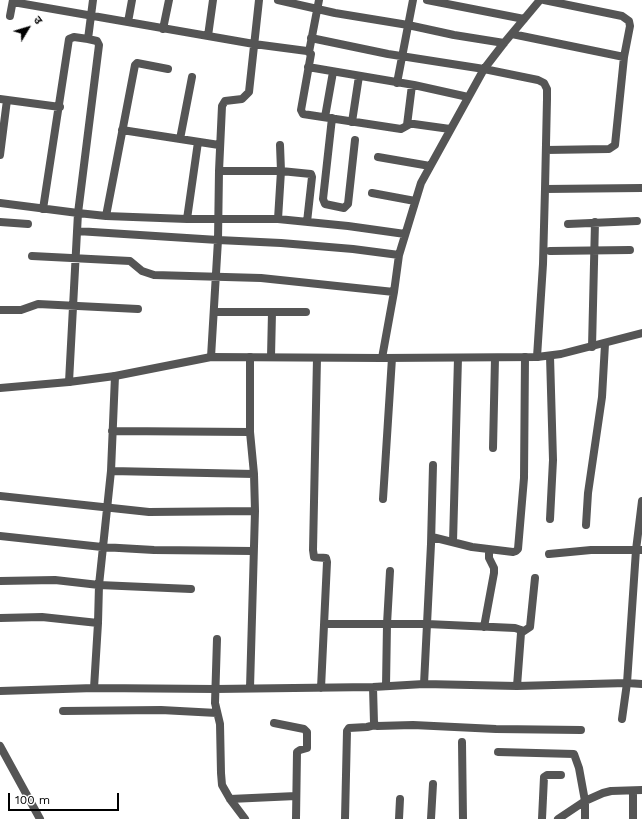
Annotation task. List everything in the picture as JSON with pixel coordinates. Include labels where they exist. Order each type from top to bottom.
[{"type":"street","points":[[88,39],[93,0]]},
{"type":"street","points":[[128,22],[132,0]]},
{"type":"street","points":[[163,29],[169,0]]},
{"type":"street","points":[[208,36],[213,0]]},
{"type":"street","points":[[211,357],[218,240],[218,171],[223,103],[228,100],[242,99],[249,92],[259,0]]},
{"type":"street","points":[[278,0],[318,4],[335,13],[504,43]]},
{"type":"street","points":[[398,84],[413,0]]},
{"type":"street","points":[[427,0],[524,18]]},
{"type":"street","points":[[382,358],[394,292],[398,255],[420,183],[484,69],[540,0]]},
{"type":"street","points":[[544,0],[622,16],[626,18],[630,26],[624,57],[615,145],[609,149],[546,150]]},
{"type":"street","points":[[10,16],[13,1],[163,29],[254,44],[305,50],[309,52]]},
{"type":"street","points":[[318,4],[309,52],[310,54],[301,112],[303,114],[400,129],[407,125],[414,124],[450,129]]},
{"type":"street","points":[[512,34],[624,57]]},
{"type":"street","points":[[43,208],[60,107],[69,39],[74,37],[96,41],[100,45],[78,213],[69,382]]},
{"type":"street","points":[[311,38],[403,56],[484,69],[538,80],[544,83],[547,89],[548,99],[543,264],[537,357]]},
{"type":"street","points":[[106,216],[135,65],[137,63],[168,69]]},
{"type":"street","points":[[308,68],[398,84],[412,85],[468,97]]},
{"type":"street","points":[[333,72],[328,118],[323,199],[325,204],[344,208],[348,204],[356,140]]},
{"type":"street","points":[[352,122],[359,76]]},
{"type":"street","points":[[180,139],[192,77]]},
{"type":"street","points":[[407,125],[412,85]]},
{"type":"street","points":[[0,155],[4,100],[60,107]]},
{"type":"street","points":[[122,130],[220,145]]},
{"type":"street","points":[[187,219],[198,142]]},
{"type":"street","points":[[278,219],[281,171],[280,145]]},
{"type":"street","points":[[378,157],[430,166]]},
{"type":"street","points":[[218,171],[281,171],[312,175],[307,222]]},
{"type":"street","points":[[545,189],[642,188]]},
{"type":"street","points":[[372,194],[414,201]]},
{"type":"street","points":[[0,203],[106,216],[187,219],[278,219],[405,234]]},
{"type":"street","points":[[568,224],[637,221]]},
{"type":"street","points":[[0,222],[28,224]]},
{"type":"street","points":[[592,347],[595,222]]},
{"type":"street","points":[[78,231],[281,243],[353,249],[398,255]]},
{"type":"street","points":[[550,251],[630,250]]},
{"type":"street","points":[[32,256],[130,261],[142,271],[154,275],[261,278],[394,292]]},
{"type":"street","points":[[0,310],[21,310],[38,304],[138,309]]},
{"type":"street","points":[[214,312],[306,312]]},
{"type":"street","points":[[271,357],[272,312]]},
{"type":"street","points":[[0,388],[115,376],[211,357],[526,358],[550,356],[605,344],[642,333]]},
{"type":"street","points":[[586,525],[588,494],[602,397],[605,344]]},
{"type":"street","points":[[550,356],[552,460],[550,519]]},
{"type":"street","points":[[250,357],[250,432],[254,474],[255,511],[250,688]]},
{"type":"street","points":[[317,358],[313,550],[314,557],[326,558],[327,560],[321,688]]},
{"type":"street","points":[[383,499],[392,358]]},
{"type":"street","points":[[453,542],[458,358]]},
{"type":"street","points":[[494,448],[495,358]]},
{"type":"street","points":[[432,537],[489,550],[513,552],[518,549],[524,478],[526,358]]},
{"type":"street","points":[[94,688],[99,585],[111,471],[115,376]]},
{"type":"street","points":[[112,431],[250,432]]},
{"type":"street","points":[[424,684],[432,537],[433,465]]},
{"type":"street","points":[[111,471],[254,474]]},
{"type":"street","points":[[0,496],[156,512],[255,511]]},
{"type":"street","points":[[622,719],[627,683],[642,501]]},
{"type":"street","points":[[0,536],[102,547],[154,550],[253,551]]},
{"type":"street","points":[[484,627],[494,573],[494,568],[489,558],[489,550]]},
{"type":"street","points":[[549,554],[591,550],[639,550]]},
{"type":"street","points":[[386,686],[390,571]]},
{"type":"street","points":[[516,686],[521,634],[530,627],[535,578]]},
{"type":"street","points":[[0,581],[54,580],[99,585],[191,589]]},
{"type":"street","points":[[0,618],[42,617],[98,623]]},
{"type":"street","points":[[325,624],[427,624],[515,628],[524,631]]},
{"type":"street","points":[[217,639],[215,707],[220,724],[222,785],[230,799],[245,819]]},
{"type":"street","points":[[0,691],[94,688],[321,688],[424,684],[516,686],[627,683],[642,684]]},
{"type":"street","points":[[373,687],[375,725]]},
{"type":"street","points":[[62,711],[154,710],[217,713]]},
{"type":"street","points":[[274,723],[304,729],[307,732],[308,747],[297,752],[296,819]]},
{"type":"street","points":[[345,819],[347,732],[349,728],[375,725],[581,730]]},
{"type":"street","points":[[462,742],[463,819]]},
{"type":"street","points":[[0,746],[38,818]]},
{"type":"street","points":[[498,752],[574,754],[579,768],[585,801],[585,819]]},
{"type":"street","points":[[542,819],[544,777],[547,775],[561,775]]},
{"type":"street","points":[[431,819],[433,784]]},
{"type":"street","points":[[558,819],[585,801],[603,793],[611,791],[642,790]]},
{"type":"street","points":[[633,791],[633,819]]},
{"type":"street","points":[[230,799],[296,796]]},
{"type":"street","points":[[399,819],[400,799]]},
{"type":"street","points":[[237,809],[237,819]]}]
